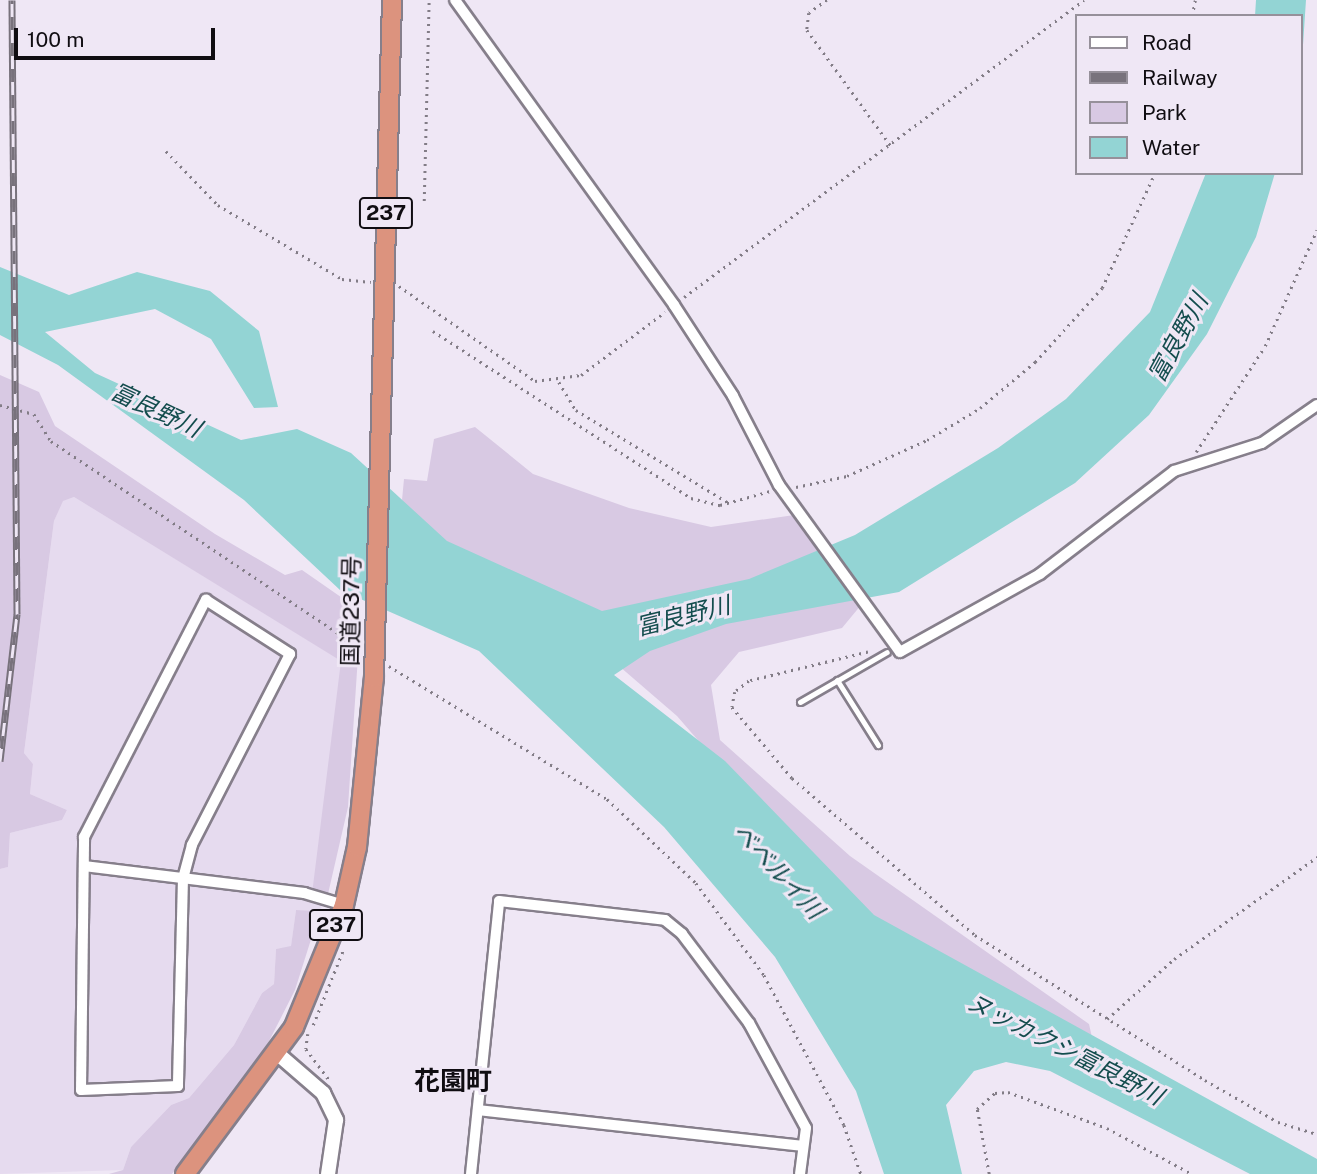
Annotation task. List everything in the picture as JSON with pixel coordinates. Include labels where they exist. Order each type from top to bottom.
[{"type":"highway","name":"国道237号","points":[[185,1174],[278,1054],[344,905],[364,802],[375,636],[392,0]]},
{"type":"street","points":[[455,0],[674,305],[733,396],[782,489],[900,652],[920,645],[1040,574],[1188,463],[1262,443],[1317,405]]},
{"type":"street","points":[[206,600],[290,654],[192,845],[183,878],[178,1086],[81,1090],[84,866],[84,837],[206,600]]},
{"type":"street","points":[[84,866],[183,878],[344,905]]},
{"type":"street","points":[[471,1174],[499,901],[665,920],[682,934],[749,1023],[806,1128],[800,1174]]},
{"type":"street","points":[[278,1054],[323,1093],[335,1120],[328,1174]]},
{"type":"street","points":[[478,1110],[803,1146]]},
{"type":"lane","points":[[800,702],[887,652]]},
{"type":"lane","points":[[837,680],[878,744]]},
{"type":"path","points":[[424,201],[429,0]]},
{"type":"path","points":[[827,0],[809,13],[807,30],[891,146]]},
{"type":"path","points":[[433,331],[691,498],[730,503],[782,489],[816,486],[847,476],[927,440],[998,393],[1074,324],[1102,288],[1154,175]]},
{"type":"path","points":[[1188,463],[1265,346],[1317,230]]},
{"type":"path","points":[[559,382],[576,410],[730,503]]},
{"type":"path","points":[[0,405],[34,414],[51,441],[333,625],[362,650],[362,660]]},
{"type":"path","points":[[887,652],[854,653],[760,677],[740,685],[732,707],[792,778],[935,904],[1106,1019],[1278,1122],[1317,1133]]},
{"type":"path","points":[[384,662],[607,799],[696,883],[764,975],[844,1125],[861,1174]]},
{"type":"path","points":[[1106,1019],[1174,959],[1317,857]]},
{"type":"path","points":[[989,1174],[976,1133],[977,1109],[995,1093],[1008,1092],[1107,1128],[1192,1174]]},
{"type":"shaded area","points":[[74,497],[342,661],[313,894],[328,894],[320,911],[296,910],[291,947],[276,949],[274,984],[262,993],[234,1045],[189,1098],[171,1105],[131,1147],[123,1170],[0,1174],[0,869],[8,867],[10,833],[62,820],[67,810],[30,794],[33,764],[24,753],[54,521],[62,501]]},
{"type":"green space","points":[[0,375],[39,392],[55,426],[215,534],[285,575],[302,570],[361,611],[348,807],[328,894],[312,894],[341,661],[74,497],[63,501],[54,521],[24,753],[33,764],[30,794],[67,810],[62,820],[10,833],[8,867],[0,869]]},
{"type":"green space","points":[[475,427],[533,474],[629,508],[711,527],[801,514],[871,593],[842,628],[739,652],[711,685],[720,740],[850,856],[1089,1024],[1093,1042],[899,951],[801,859],[677,716],[619,666],[450,560],[402,500],[404,479],[427,481],[434,439]]},
{"type":"green space","points":[[296,910],[320,911],[295,990],[263,1053],[172,1174],[109,1174],[123,1170],[131,1147],[171,1105],[189,1098],[234,1045],[262,993],[274,984],[276,949],[291,946]]},
{"type":"water","points":[[1256,0],[1306,0],[1303,45],[1303,14],[1255,14]]},
{"type":"water","points":[[1205,175],[1274,175],[1256,237],[1207,334],[1149,415],[1075,483],[899,592],[726,624],[650,651],[614,675],[725,761],[874,915],[1317,1159],[1317,1174],[1250,1174],[1050,1071],[1006,1062],[974,1071],[946,1105],[962,1174],[884,1174],[856,1091],[775,957],[664,827],[479,651],[340,590],[244,500],[58,365],[0,335],[0,267],[69,295],[137,272],[210,291],[259,331],[278,407],[254,408],[211,339],[155,309],[45,332],[95,373],[241,440],[297,429],[351,453],[447,541],[602,611],[749,579],[855,535],[998,448],[1066,399],[1150,312]]},
{"type":"railway","points":[[0,761],[17,614],[12,0]]},
{"type":"district","name":"花園町","points":[[453,1081]]},
{"type":"water label","name":"富良野川","points":[[1178,338]]},
{"type":"water label","name":"富良野川","points":[[156,410]]},
{"type":"water label","name":"富良野川","points":[[683,616]]},
{"type":"water label","name":"ベベルイ川","points":[[778,871]]},
{"type":"water label","name":"ヌッカクシ富良野川","points":[[1065,1049]]}]
